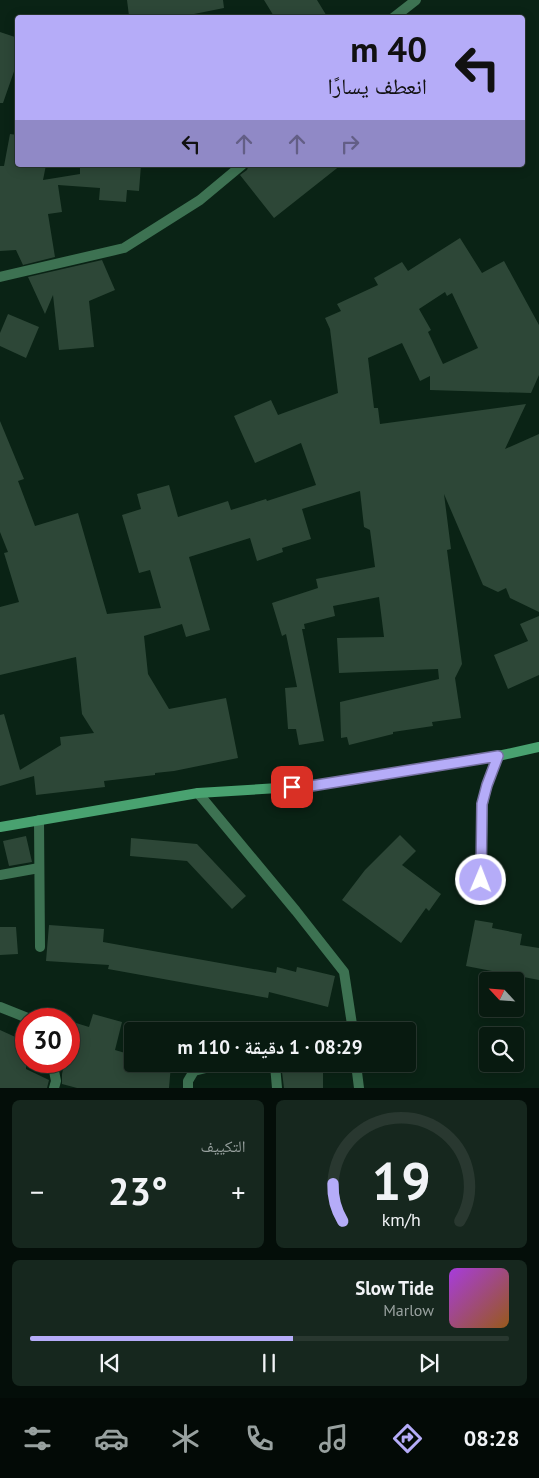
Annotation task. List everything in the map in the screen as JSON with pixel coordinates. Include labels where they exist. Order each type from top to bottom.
[{"type":"main road","points":[[0,827],[198,793],[311,786],[498,756],[539,747]]},
{"type":"street","points":[[397,15],[416,0]]},
{"type":"street","points":[[0,277],[124,248],[200,200],[240,167]]},
{"type":"street","points":[[481,880],[482,804],[498,756]]},
{"type":"street","points":[[198,793],[344,972],[352,1022]]},
{"type":"street","points":[[39,820],[40,947]]},
{"type":"street","points":[[0,875],[39,868]]},
{"type":"street","points":[[0,1007],[15,1013]]},
{"type":"street","points":[[188,1088],[188,1081],[193,1072]]},
{"type":"street","points":[[276,1072],[277,1088]]},
{"type":"street","points":[[357,1072],[359,1088]]},
{"type":"street","points":[[54,1073],[56,1081],[54,1088]]},
{"type":"building","points":[[127,0],[223,0],[224,8],[189,15],[129,15]]},
{"type":"building","points":[[264,0],[317,0],[326,15],[273,15]]},
{"type":"building","points":[[0,32],[15,37],[15,69],[3,103],[0,103]]},
{"type":"building","points":[[10,134],[15,135],[15,167],[46,167],[43,180],[80,174],[80,167],[141,167],[139,191],[127,190],[126,202],[99,200],[100,188],[58,185],[62,212],[48,214],[55,257],[23,265],[16,250],[0,251],[0,166],[4,166]]},
{"type":"building","points":[[248,167],[338,167],[274,218],[240,175]]},
{"type":"building","points":[[460,238],[482,273],[504,261],[539,325],[539,375],[531,393],[430,390],[430,376],[420,381],[402,343],[368,358],[374,408],[378,408],[380,424],[526,404],[505,449],[539,434],[539,612],[510,598],[506,588],[498,592],[483,585],[444,494],[451,549],[447,550],[462,664],[455,678],[461,718],[432,722],[433,726],[393,732],[393,734],[349,745],[347,737],[341,738],[340,702],[439,679],[438,669],[339,673],[337,638],[384,637],[379,597],[333,606],[335,616],[304,624],[305,629],[302,629],[324,741],[299,745],[296,729],[288,729],[285,688],[297,687],[286,634],[282,636],[272,603],[318,588],[316,579],[375,567],[370,530],[364,527],[360,491],[302,509],[311,539],[282,548],[283,552],[257,561],[250,538],[189,557],[210,630],[186,637],[182,624],[144,636],[148,674],[169,709],[226,698],[238,758],[155,773],[155,775],[104,781],[105,787],[36,795],[34,776],[0,786],[0,715],[4,714],[20,770],[61,745],[60,737],[94,733],[82,714],[76,657],[0,675],[0,607],[19,602],[4,553],[8,552],[0,532],[0,421],[24,479],[18,481],[35,526],[78,513],[107,614],[161,608],[150,570],[139,573],[122,515],[141,509],[137,494],[169,485],[178,517],[228,501],[231,510],[266,499],[267,501],[316,485],[301,443],[255,463],[234,416],[271,400],[278,415],[338,393],[330,329],[325,318],[341,311],[337,304],[378,285],[374,278],[402,262],[408,271]],"holes":[[[445,292],[447,296],[452,293],[478,348],[443,364],[428,332],[431,330],[419,309]]]},
{"type":"building","points":[[102,260],[115,290],[89,301],[94,347],[59,350],[53,295],[45,314],[28,277]]},
{"type":"building","points":[[8,314],[39,327],[26,358],[0,346],[0,333]]},
{"type":"building","points":[[539,616],[539,675],[508,689],[494,655],[528,641],[520,624]]},
{"type":"building","points":[[400,835],[416,851],[402,865],[441,894],[429,911],[426,908],[401,943],[342,900],[365,870]]},
{"type":"building","points":[[26,836],[32,862],[9,866],[3,841]]},
{"type":"building","points":[[131,838],[197,844],[246,896],[232,909],[187,861],[130,856]]},
{"type":"building","points":[[475,920],[493,923],[492,928],[522,934],[520,945],[539,948],[539,980],[524,977],[524,972],[497,972],[466,966]]},
{"type":"building","points":[[49,925],[104,929],[103,942],[276,973],[277,967],[296,972],[297,967],[335,976],[328,1007],[269,992],[268,998],[108,969],[109,965],[46,961]]},
{"type":"building","points":[[0,927],[16,927],[18,954],[0,955]]},
{"type":"building","points":[[93,1014],[122,1022],[115,1050],[124,1053],[124,1072],[170,1072],[169,1088],[77,1088],[62,1084],[62,1073],[80,1073],[80,1024],[89,1027]]},
{"type":"building","points":[[0,1030],[15,1037],[15,1073],[34,1073],[49,1080],[47,1088],[0,1088]]},
{"type":"building","points":[[282,1072],[323,1072],[323,1088],[284,1088]]},
{"type":"route","points":[[292,787],[311,786],[498,756],[482,804],[481,880]]}]
